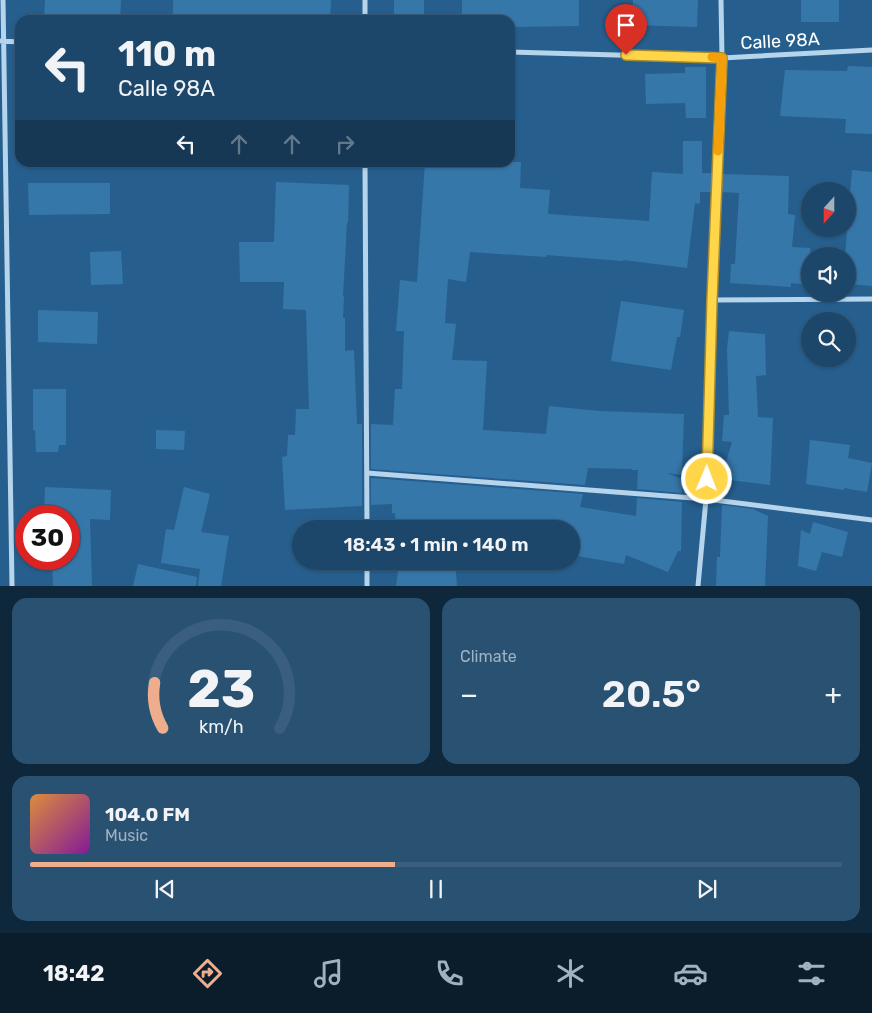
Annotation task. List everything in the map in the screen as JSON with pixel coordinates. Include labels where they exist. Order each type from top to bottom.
[{"type":"street","points":[[3,0],[1,41],[12,586]]},
{"type":"street","points":[[364,0],[365,15]]},
{"type":"street","points":[[698,586],[706,499],[722,58],[721,0]]},
{"type":"street","points":[[1,41],[15,42]]},
{"type":"street","name":"Calle 98A","points":[[515,52],[722,58],[872,50]]},
{"type":"street","points":[[365,167],[367,520]]},
{"type":"street","points":[[712,300],[872,299]]},
{"type":"street","points":[[366,473],[706,499],[872,520]]},
{"type":"street","points":[[367,570],[367,586]]},
{"type":"building","points":[[45,0],[121,0],[120,15],[44,15]]},
{"type":"building","points":[[173,0],[331,0],[330,15],[173,15]]},
{"type":"building","points":[[394,0],[424,0],[424,15],[394,15]]},
{"type":"building","points":[[462,0],[579,0],[579,26],[515,27],[515,15],[462,15]]},
{"type":"building","points":[[633,0],[698,0],[697,27],[632,25]]},
{"type":"building","points":[[801,0],[839,0],[839,22],[801,22]]},
{"type":"building","points":[[848,66],[872,67],[872,134],[845,133],[846,119],[780,116],[785,70],[847,71]]},
{"type":"building","points":[[685,67],[706,67],[706,118],[686,118],[685,103],[646,104],[645,74],[685,73]]},
{"type":"building","points":[[683,141],[702,141],[702,173],[713,173],[712,192],[700,192],[700,204],[695,203],[687,268],[623,260],[470,252],[466,282],[448,279],[445,323],[456,324],[452,360],[487,361],[483,430],[546,434],[549,406],[599,411],[684,414],[682,475],[667,473],[682,479],[682,493],[637,489],[638,470],[632,469],[588,468],[585,485],[371,469],[371,424],[393,425],[395,389],[402,389],[404,331],[396,331],[400,280],[417,282],[425,167],[515,167],[515,162],[521,162],[520,188],[550,190],[548,214],[649,221],[652,172],[683,174]]},
{"type":"building","points":[[852,170],[872,172],[872,286],[856,285],[856,247],[846,247],[846,238],[856,238],[856,182],[851,182]]},
{"type":"building","points":[[722,174],[789,176],[788,214],[795,215],[792,247],[801,248],[801,284],[791,283],[791,287],[730,283],[731,264],[735,264],[739,193],[721,192]]},
{"type":"building","points":[[276,182],[349,185],[343,318],[345,318],[345,351],[354,350],[357,424],[362,424],[362,506],[285,510],[282,457],[287,456],[288,435],[295,435],[296,409],[309,409],[306,310],[283,309],[284,282],[240,282],[239,242],[274,242]]},
{"type":"building","points":[[28,183],[110,183],[110,214],[29,215]]},
{"type":"building","points":[[121,251],[123,284],[91,285],[90,252]]},
{"type":"building","points":[[621,301],[684,310],[680,337],[677,337],[671,370],[611,361]]},
{"type":"building","points":[[38,310],[98,312],[97,344],[38,342]]},
{"type":"building","points":[[729,331],[765,334],[766,375],[756,376],[758,417],[773,418],[770,485],[721,479],[732,442],[722,441],[724,415],[729,415],[727,349]]},
{"type":"building","points":[[33,389],[66,389],[66,445],[59,445],[58,452],[36,452],[35,430],[33,430]]},
{"type":"building","points":[[156,430],[185,431],[184,450],[156,449]]},
{"type":"building","points":[[810,440],[850,445],[848,458],[872,463],[867,492],[806,484]]},
{"type":"building","points":[[371,478],[583,494],[580,507],[636,516],[637,498],[682,502],[681,551],[678,551],[668,572],[626,555],[624,564],[580,557],[580,520],[395,520],[395,513],[392,513],[392,504],[371,505]]},
{"type":"building","points":[[45,487],[111,490],[110,520],[90,519],[92,586],[53,586],[52,570],[80,570],[80,505],[44,505]]},
{"type":"building","points":[[184,487],[210,494],[201,532],[229,536],[221,586],[198,586],[200,569],[161,563],[166,529],[174,530]]},
{"type":"building","points":[[722,505],[753,509],[768,516],[765,586],[716,586],[717,557],[720,557]]},
{"type":"building","points":[[813,522],[848,532],[842,557],[822,552],[816,571],[798,566],[801,530],[810,534]]},
{"type":"building","points":[[138,564],[197,577],[196,586],[133,586]]},
{"type":"building","points":[[456,570],[457,586],[396,586],[398,571]]},
{"type":"slow traffic","points":[[712,57],[722,58],[718,151]]},
{"type":"route","points":[[626,55],[722,58],[707,479]]}]
